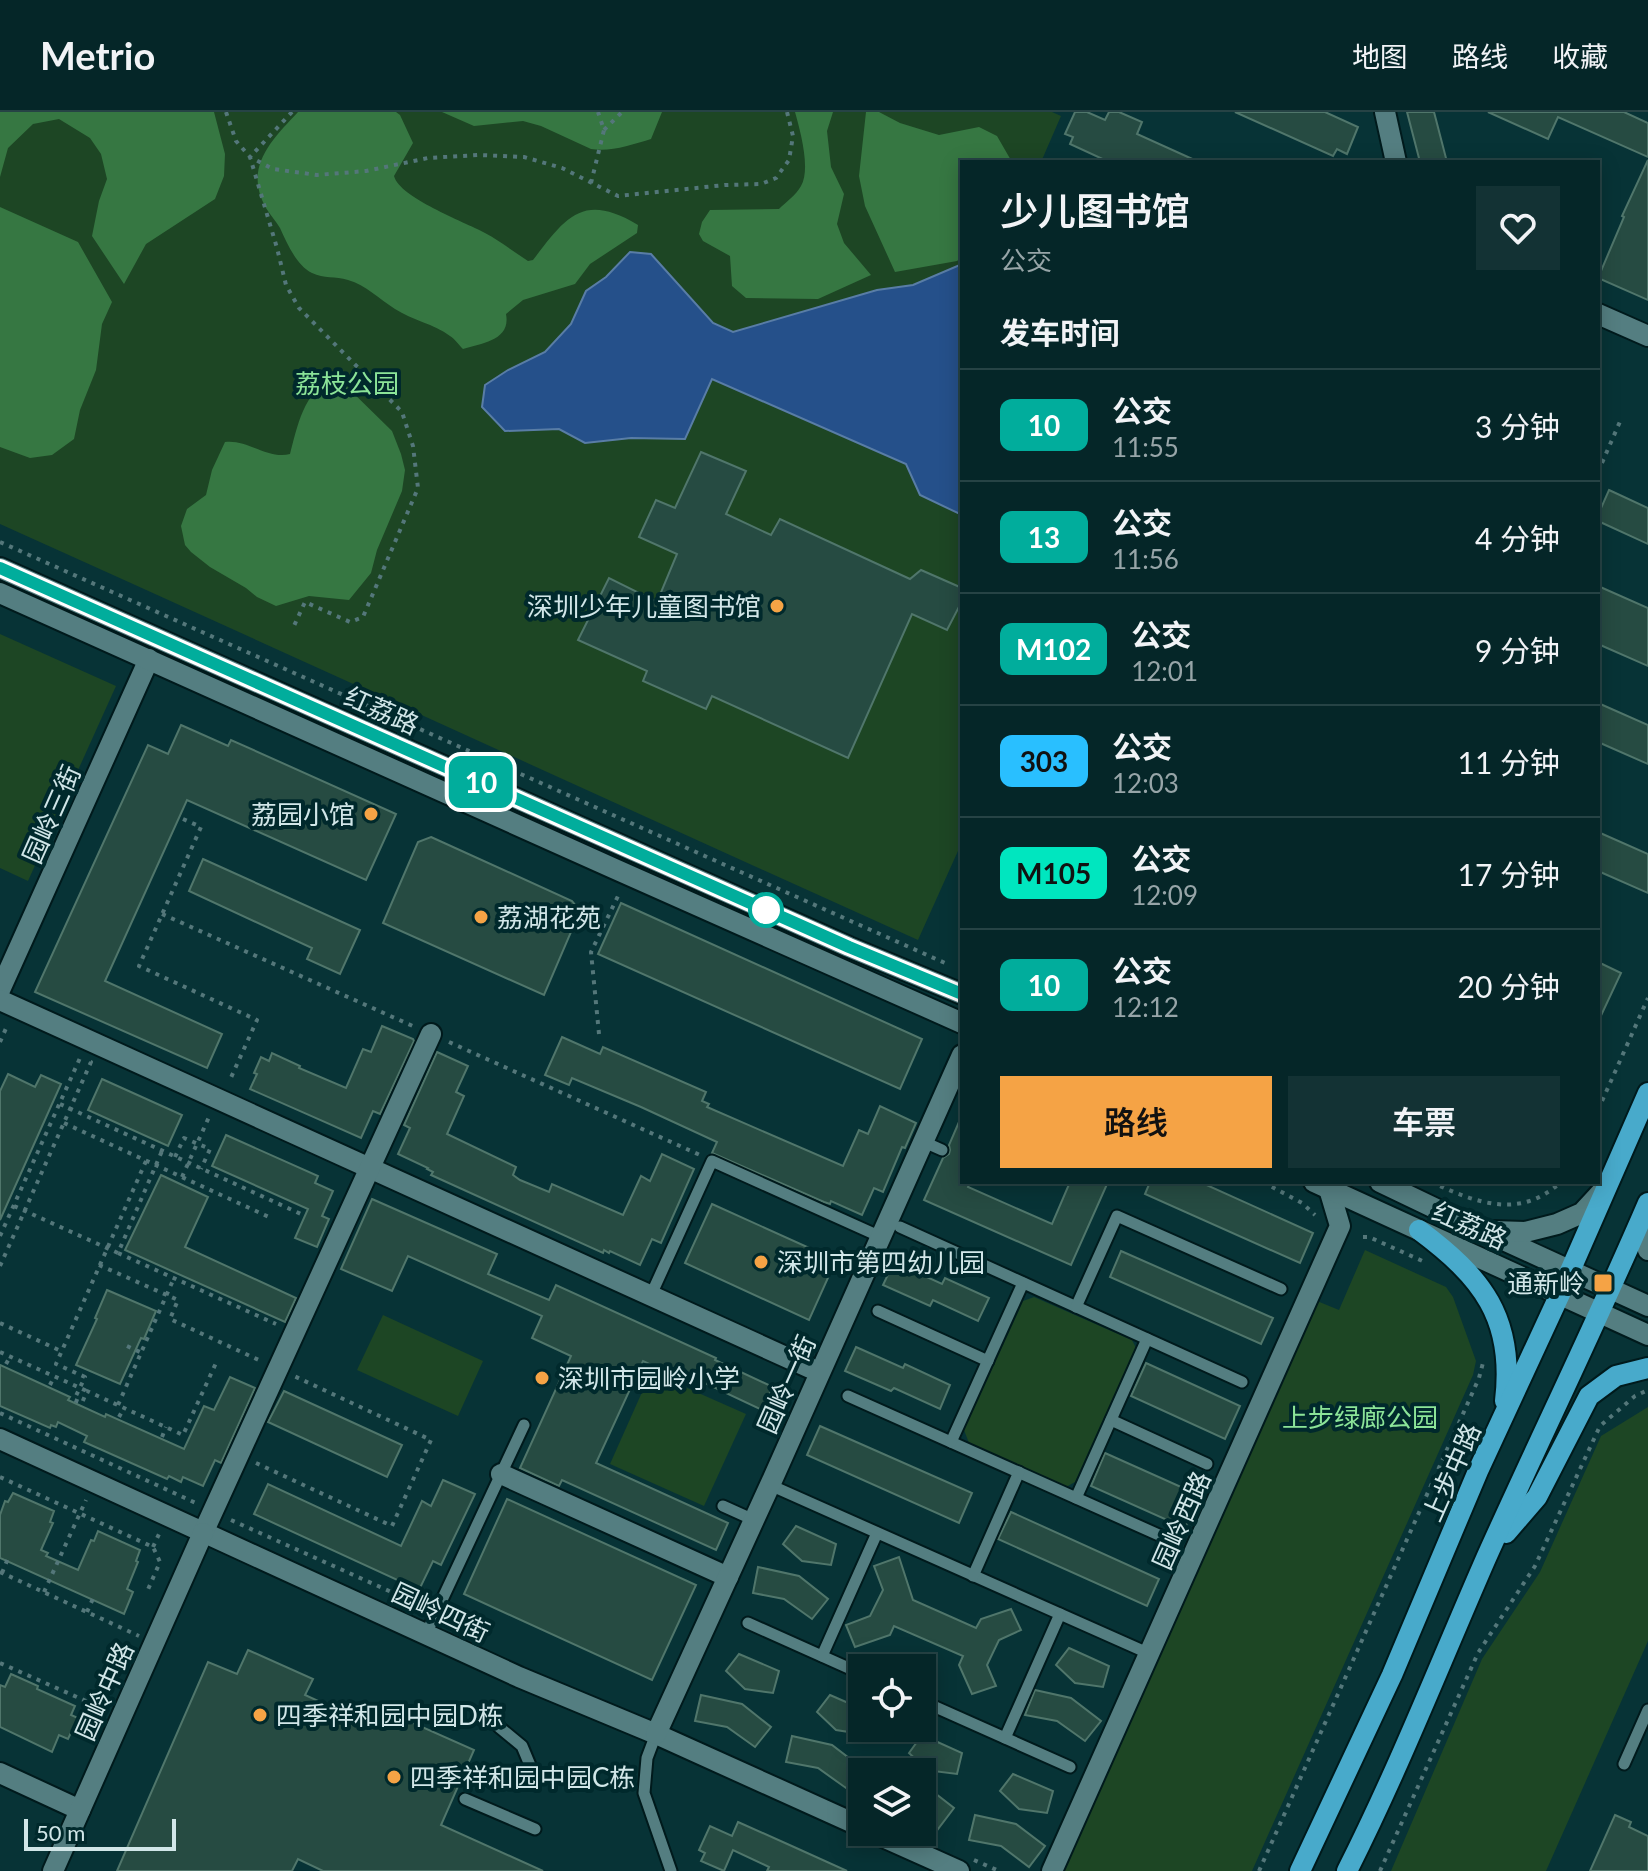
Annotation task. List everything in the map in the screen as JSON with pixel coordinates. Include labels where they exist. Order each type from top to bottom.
[{"type":"main road","name":"上步中路","points":[[1300,1871],[1392,1675],[1500,1423],[1648,1093]]},
{"type":"main road","points":[[1347,1871],[1648,1204]]},
{"type":"main road","points":[[1419,1230],[1469,1272],[1494,1311],[1503,1337],[1507,1364],[1505,1405],[1500,1423]]},
{"type":"main road","points":[[1488,1555],[1537,1497],[1589,1396],[1616,1376],[1648,1368]]},
{"type":"street","points":[[1385,112],[1396,160]]},
{"type":"street","points":[[1600,315],[1648,336]]},
{"type":"street","name":"红荔路","points":[[0,568],[849,947],[960,993]]},
{"type":"street","name":"红荔路","points":[[0,593],[960,1022]]},
{"type":"street","name":"园岭三街","points":[[0,990],[149,659]]},
{"type":"street","points":[[0,1000],[84,1049],[215,1108],[371,1168],[810,1368]]},
{"type":"street","name":"园岭中路","points":[[53,1871],[203,1533],[431,1034]]},
{"type":"street","name":"园岭一街","points":[[656,1734],[770,1485],[933,1146],[960,1061]]},
{"type":"street","name":"红荔路","points":[[1384,1184],[1648,1306]]},
{"type":"street","name":"红荔路","points":[[1322,1185],[1648,1335]]},
{"type":"street","name":"园岭西路","points":[[1052,1871],[1340,1226],[1322,1185]]},
{"type":"street","points":[[1451,1216],[1492,1231],[1525,1232],[1557,1224],[1582,1213],[1607,1186]]},
{"type":"street","points":[[1648,1204],[1644,1222],[1648,1250]]},
{"type":"street","name":"园岭四街","points":[[0,1439],[519,1677],[656,1734],[848,1821]]},
{"type":"street","points":[[501,1474],[728,1577]]},
{"type":"street","points":[[0,1773],[80,1810]]},
{"type":"street","points":[[903,1846],[959,1871]]},
{"type":"lane","points":[[651,1295],[712,1161],[1023,1283],[1242,1382]]},
{"type":"lane","points":[[1076,1307],[1117,1216],[1281,1289]]},
{"type":"lane","points":[[951,1442],[1023,1283]]},
{"type":"lane","points":[[878,1311],[988,1361]]},
{"type":"lane","points":[[1076,1498],[1147,1339]]},
{"type":"lane","points":[[848,1396],[1170,1540]]},
{"type":"lane","points":[[1111,1420],[1207,1464]]},
{"type":"lane","points":[[426,1634],[524,1425]]},
{"type":"lane","points":[[973,1576],[1019,1472]]},
{"type":"lane","points":[[770,1485],[1150,1654]]},
{"type":"lane","points":[[723,1506],[754,1520]]},
{"type":"lane","points":[[822,1656],[877,1533]]},
{"type":"lane","points":[[1005,1738],[1060,1614]]},
{"type":"lane","points":[[748,1623],[848,1668]]},
{"type":"lane","points":[[936,1707],[1070,1767]]},
{"type":"lane","points":[[1624,1764],[1648,1710]]},
{"type":"lane","points":[[499,1727],[522,1746],[532,1770]]},
{"type":"lane","points":[[656,1734],[647,1758],[644,1793],[671,1871]]},
{"type":"lane","points":[[465,1799],[535,1829]]},
{"type":"path","points":[[226,112],[236,141],[250,157],[273,169],[317,175],[366,171],[428,158],[479,155],[524,157],[562,168],[618,196],[761,184],[776,178],[789,160],[793,136],[787,112]]},
{"type":"path","points":[[250,157],[292,112]]},
{"type":"path","points":[[598,112],[604,130]]},
{"type":"path","points":[[591,184],[604,130],[622,112]]},
{"type":"path","points":[[250,157],[286,285],[299,308],[402,412],[413,446],[418,488],[363,617],[350,622],[305,602],[293,628]]},
{"type":"path","points":[[1600,467],[1622,417]]},
{"type":"path","points":[[0,542],[948,964]]},
{"type":"path","points":[[182,1177],[257,1020],[139,966],[201,827],[183,819]]},
{"type":"path","points":[[599,1034],[591,952],[613,903],[618,896],[625,894]]},
{"type":"path","points":[[1600,1106],[1648,998]]},
{"type":"path","points":[[0,1236],[84,1049]]},
{"type":"path","points":[[0,1266],[91,1062],[84,1049]]},
{"type":"path","points":[[60,1104],[301,1214]]},
{"type":"path","points":[[64,1123],[269,1217]]},
{"type":"path","points":[[175,1157],[184,1138],[210,1149],[201,1169]]},
{"type":"path","points":[[118,1253],[162,1151]]},
{"type":"path","points":[[87,1391],[82,1403],[74,1400],[85,1377],[56,1364],[146,1161]]},
{"type":"path","points":[[1267,1184],[1302,1203],[1317,1216]]},
{"type":"path","points":[[1435,1184],[1469,1199],[1494,1204],[1523,1203],[1543,1196],[1558,1184]]},
{"type":"path","points":[[14,1206],[278,1325]]},
{"type":"path","points":[[1363,1237],[1433,1266]]},
{"type":"path","points":[[99,1265],[178,1300],[170,1319],[431,1440],[392,1526],[239,1455]]},
{"type":"path","points":[[119,1417],[174,1278]]},
{"type":"path","points":[[0,1323],[61,1351]]},
{"type":"path","points":[[127,1346],[142,1353]]},
{"type":"path","points":[[0,1352],[183,1435],[216,1363]]},
{"type":"path","points":[[1259,1871],[1479,1378],[1486,1354]]},
{"type":"path","points":[[6,1364],[10,1357]]},
{"type":"path","points":[[50,1385],[54,1377]]},
{"type":"path","points":[[1380,1871],[1478,1653],[1535,1566],[1600,1426],[1635,1396],[1648,1390]]},
{"type":"path","points":[[0,1413],[407,1599]]},
{"type":"path","points":[[162,1437],[166,1427]]},
{"type":"path","points":[[0,1477],[153,1547],[160,1562],[146,1594]]},
{"type":"path","points":[[44,1592],[86,1500]]},
{"type":"path","points":[[153,1547],[159,1534]]},
{"type":"path","points":[[9,1556],[1,1572],[141,1637]]},
{"type":"path","points":[[87,1612],[95,1594]]},
{"type":"path","points":[[0,1663],[108,1710]]},
{"type":"green space","name":"荔枝公园","points":[[0,112],[1052,112],[1061,116],[1042,160],[960,160],[960,846],[918,940],[0,524]]},
{"type":"green space","points":[[0,112],[214,112],[225,154],[224,176],[215,199],[146,244],[124,284],[92,236],[107,179],[101,154],[90,138],[59,119],[33,124],[8,148],[0,177]]},
{"type":"green space","points":[[298,112],[396,112],[413,143],[394,176],[399,184],[420,201],[485,233],[528,261],[533,260],[566,221],[589,210],[619,215],[638,225],[637,233],[590,264],[575,284],[523,300],[506,314],[504,330],[494,339],[463,349],[444,332],[402,313],[361,285],[316,275],[297,259],[266,208],[258,180],[259,167],[270,144]]},
{"type":"green space","points":[[442,112],[662,112],[651,139],[598,150],[523,121],[474,126]]},
{"type":"green space","points":[[795,112],[833,112],[827,131],[831,167],[844,194],[837,224],[844,243],[871,275],[818,299],[746,298],[732,286],[730,256],[703,241],[699,234],[702,222],[710,210],[779,209],[796,192],[804,179],[805,160]]},
{"type":"green space","points":[[866,112],[879,112],[900,123],[939,135],[979,127],[997,136],[1011,160],[960,160],[960,259],[895,272],[865,206],[859,176]]},
{"type":"green space","points":[[0,207],[78,242],[112,302],[102,324],[96,370],[80,410],[74,439],[52,455],[30,458],[0,447]]},
{"type":"green space","points":[[333,380],[342,382],[392,431],[405,470],[402,491],[377,550],[371,573],[349,600],[309,596],[276,606],[257,597],[191,552],[185,545],[181,526],[187,509],[206,495],[212,470],[225,442],[241,443],[274,454],[290,454],[308,401],[323,385]]},
{"type":"green space","points":[[0,634],[116,686],[28,881],[0,868]]},
{"type":"green space","name":"上步绿廊公园","points":[[1365,1250],[1446,1287],[1453,1297],[1476,1361],[1473,1375],[1252,1871],[1063,1871],[1317,1301],[1339,1310]]},
{"type":"green space","points":[[1034,1297],[1132,1340],[1136,1348],[1075,1482],[1066,1487],[969,1443],[964,1430],[1023,1301]]},
{"type":"green space","points":[[383,1315],[483,1361],[458,1416],[357,1370]]},
{"type":"green space","points":[[651,1372],[746,1414],[704,1506],[610,1464]]},
{"type":"green space","points":[[1648,1407],[1648,1641],[1546,1871],[1391,1871],[1482,1659],[1540,1572],[1601,1436]]},
{"type":"water","points":[[630,252],[651,254],[713,323],[733,332],[877,290],[913,285],[960,265],[960,514],[920,495],[906,464],[712,379],[685,439],[631,438],[585,443],[559,429],[505,431],[482,407],[485,385],[545,352],[571,324],[586,291],[606,277]]},
{"type":"building","points":[[1075,112],[1087,112],[1105,120],[1109,112],[1119,112],[1142,122],[1137,134],[1195,160],[1105,160],[1070,144],[1073,137],[1065,134]]},
{"type":"building","points":[[1235,112],[1325,112],[1358,127],[1347,154],[1337,149],[1333,156]]},
{"type":"building","points":[[1407,112],[1434,112],[1446,160],[1419,160]]},
{"type":"building","points":[[1488,112],[1624,112],[1648,123],[1648,157],[1558,117],[1548,139]]},
{"type":"building","points":[[1648,160],[1648,300],[1600,279],[1622,216]]},
{"type":"building","name":"深圳少年儿童图书馆","points":[[701,452],[746,471],[726,514],[771,535],[780,519],[910,579],[921,570],[960,587],[960,605],[947,630],[912,614],[848,758],[712,696],[706,709],[643,681],[647,671],[578,640],[609,578],[657,602],[677,554],[639,537],[656,500],[675,508]]},
{"type":"building","points":[[1609,490],[1648,508],[1648,544],[1600,522],[1600,510]]},
{"type":"building","points":[[1600,587],[1648,608],[1648,666],[1600,645]]},
{"type":"building","points":[[1600,704],[1648,725],[1648,764],[1600,743]]},
{"type":"building","points":[[181,725],[228,746],[231,740],[396,814],[366,880],[187,800],[105,981],[222,1034],[207,1068],[35,992],[148,745],[168,754]]},
{"type":"building","points":[[1600,833],[1648,854],[1648,893],[1600,872]]},
{"type":"building","name":"荔湖花苑","points":[[431,837],[572,901],[580,911],[544,995],[383,923],[418,842]]},
{"type":"building","points":[[203,859],[360,930],[340,974],[307,959],[312,948],[189,891]]},
{"type":"building","points":[[621,903],[922,1039],[900,1089],[598,954]]},
{"type":"building","points":[[1600,963],[1621,973],[1600,1018]]},
{"type":"building","points":[[382,1026],[414,1041],[380,1114],[373,1111],[361,1138],[250,1089],[261,1057],[269,1061],[272,1053],[346,1088],[363,1049],[371,1052]]},
{"type":"building","points":[[562,1037],[600,1054],[603,1047],[706,1092],[702,1101],[709,1104],[707,1107],[843,1166],[859,1130],[868,1134],[880,1106],[916,1123],[883,1192],[874,1188],[862,1215],[831,1201],[830,1204],[824,1202],[712,1153],[717,1142],[641,1107],[572,1078],[569,1085],[545,1075]]},
{"type":"building","points":[[437,1052],[468,1066],[456,1092],[464,1096],[447,1134],[516,1167],[513,1175],[520,1180],[549,1192],[552,1184],[623,1215],[641,1176],[650,1181],[662,1154],[694,1169],[661,1243],[652,1239],[640,1265],[610,1251],[604,1250],[603,1253],[431,1175],[433,1172],[428,1168],[398,1154],[410,1128],[404,1125]]},
{"type":"building","points":[[8,1074],[35,1087],[41,1075],[61,1084],[0,1220],[0,1091]]},
{"type":"building","points":[[102,1079],[182,1115],[168,1146],[88,1110]]},
{"type":"building","points":[[960,1120],[960,1184],[969,1184],[968,1187],[1052,1224],[1069,1184],[1107,1184],[1071,1265],[924,1200],[943,1158],[949,1154],[949,1145]]},
{"type":"building","points":[[226,1135],[318,1176],[315,1183],[333,1191],[322,1216],[329,1219],[317,1247],[295,1238],[308,1209],[212,1166]]},
{"type":"building","points":[[161,1175],[208,1197],[185,1247],[296,1298],[285,1322],[125,1250]]},
{"type":"building","points":[[1149,1184],[1204,1184],[1313,1233],[1300,1263],[1145,1194]]},
{"type":"building","points":[[372,1199],[497,1254],[488,1274],[549,1300],[556,1285],[773,1387],[762,1410],[705,1383],[702,1388],[643,1361],[596,1463],[728,1523],[716,1550],[562,1480],[559,1486],[520,1468],[571,1356],[532,1338],[542,1316],[408,1256],[392,1291],[341,1269]]},
{"type":"building","name":"深圳市第四幼儿园","points":[[712,1204],[836,1260],[809,1320],[685,1263]]},
{"type":"building","points":[[1121,1251],[1273,1318],[1261,1344],[1110,1277]]},
{"type":"building","points":[[894,1262],[942,1284],[945,1278],[989,1298],[978,1321],[933,1300],[930,1306],[883,1285]]},
{"type":"building","points":[[107,1290],[156,1311],[120,1384],[76,1365]]},
{"type":"building","points":[[856,1347],[903,1368],[905,1364],[950,1385],[940,1409],[894,1388],[891,1391],[845,1371]]},
{"type":"building","points":[[1146,1363],[1240,1406],[1225,1439],[1131,1396]]},
{"type":"building","points":[[0,1365],[105,1417],[106,1414],[184,1449],[204,1406],[214,1410],[230,1377],[255,1388],[221,1463],[215,1460],[203,1486],[183,1477],[181,1482],[169,1476],[167,1479],[84,1442],[87,1436],[58,1422],[56,1427],[51,1425],[50,1428],[0,1406]]},
{"type":"building","points":[[284,1391],[402,1445],[387,1477],[268,1422]]},
{"type":"building","points":[[820,1426],[972,1493],[959,1523],[807,1455]]},
{"type":"building","points":[[1105,1453],[1199,1495],[1185,1528],[1091,1486]]},
{"type":"building","points":[[443,1480],[475,1494],[441,1565],[433,1561],[419,1590],[254,1514],[268,1484],[401,1546],[422,1501],[431,1506]]},
{"type":"building","points":[[13,1493],[54,1511],[50,1522],[53,1523],[41,1550],[48,1553],[46,1556],[78,1570],[98,1531],[140,1550],[127,1589],[133,1592],[124,1614],[0,1558],[0,1515],[5,1501],[8,1502]]},
{"type":"building","points":[[507,1499],[696,1585],[652,1680],[464,1594]]},
{"type":"building","points":[[1011,1512],[1159,1579],[1147,1606],[998,1539]]},
{"type":"building","points":[[796,1526],[836,1544],[831,1565],[802,1561],[783,1544]]},
{"type":"building","points":[[899,1557],[913,1600],[976,1628],[981,1619],[1011,1609],[1021,1630],[999,1640],[987,1665],[996,1686],[972,1694],[959,1665],[963,1656],[894,1626],[890,1635],[855,1647],[846,1625],[870,1616],[883,1590],[874,1566]]},
{"type":"building","points":[[758,1567],[799,1576],[828,1599],[812,1619],[784,1599],[753,1593]]},
{"type":"building","points":[[1069,1648],[1109,1666],[1103,1687],[1075,1683],[1056,1665]]},
{"type":"building","points":[[248,1650],[313,1679],[305,1695],[377,1728],[384,1710],[474,1750],[441,1825],[543,1871],[323,1871],[298,1859],[292,1871],[117,1871],[208,1662],[237,1674]]},
{"type":"building","points":[[739,1654],[779,1671],[773,1693],[745,1689],[726,1671]]},
{"type":"building","points":[[11,1674],[75,1706],[71,1715],[78,1718],[68,1739],[59,1735],[52,1752],[0,1727],[0,1685],[5,1687]]},
{"type":"building","points":[[1035,1690],[1071,1698],[1101,1721],[1085,1741],[1057,1721],[1025,1715]]},
{"type":"building","points":[[701,1695],[742,1704],[771,1727],[755,1747],[727,1727],[695,1721]]},
{"type":"building","points":[[830,1695],[848,1703],[848,1732],[836,1730],[817,1712]]},
{"type":"building","points":[[792,1736],[832,1745],[849,1758],[848,1786],[846,1788],[818,1768],[786,1762]]},
{"type":"building","points":[[936,1741],[962,1753],[957,1774],[936,1771],[936,1758],[914,1758],[909,1753],[917,1742]]},
{"type":"building","points":[[1013,1774],[1053,1791],[1047,1813],[1019,1809],[1000,1791]]},
{"type":"building","points":[[936,1794],[954,1808],[938,1829],[936,1828]]},
{"type":"building","points":[[975,1815],[1016,1824],[1045,1846],[1029,1867],[1001,1846],[969,1840]]},
{"type":"building","points":[[1615,1815],[1631,1822],[1629,1827],[1648,1836],[1648,1871],[1590,1871]]},
{"type":"building","points":[[738,1822],[847,1871],[767,1871],[769,1867],[733,1850],[724,1871],[701,1861],[705,1853],[699,1850],[710,1826],[732,1836]]},
{"type":"bus line","name":"10","points":[[0,568],[849,947],[960,993]]},
{"type":"place","name":"深圳少年儿童图书馆","points":[[777,606]]},
{"type":"place","name":"荔园小馆","points":[[371,814]]},
{"type":"place","name":"荔湖花苑","points":[[481,917]]},
{"type":"place","name":"深圳市第四幼儿园","points":[[761,1262]]},
{"type":"place","name":"通新岭","points":[[1603,1283]]},
{"type":"place","name":"深圳市园岭小学","points":[[542,1378]]},
{"type":"place","name":"四季祥和园中园D栋","points":[[260,1715]]},
{"type":"place","name":"四季祥和园中园C栋","points":[[394,1777]]}]
